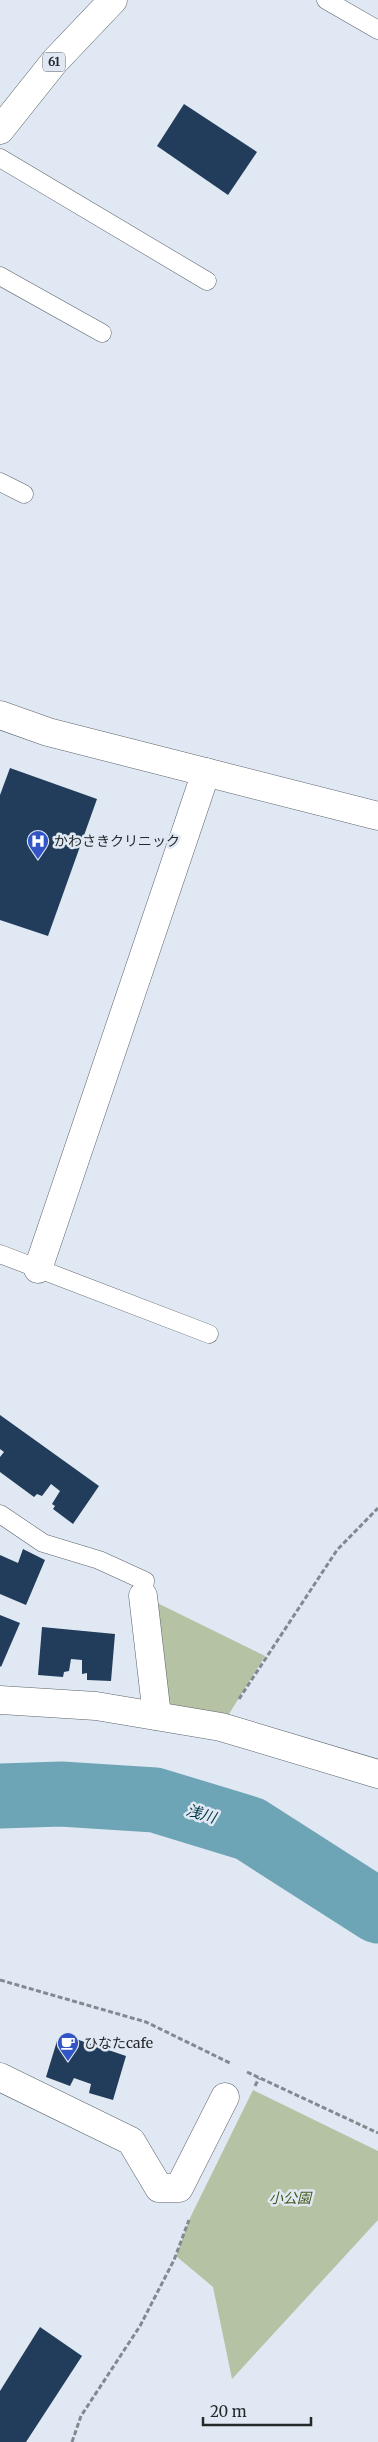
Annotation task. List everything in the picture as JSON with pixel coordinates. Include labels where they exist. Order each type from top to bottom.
[{"type":"street","name":"61","points":[[0,130],[55,61],[113,0]]},
{"type":"street","points":[[0,715],[48,732],[378,816]]},
{"type":"street","points":[[38,1269],[206,772]]},
{"type":"street","points":[[143,1596],[157,1716]]},
{"type":"street","points":[[0,1700],[96,1706],[222,1727],[378,1774]]},
{"type":"street","points":[[0,2077],[130,2141],[159,2188],[179,2188],[225,2098]]},
{"type":"lane","points":[[326,0],[378,30]]},
{"type":"lane","points":[[0,158],[207,281]]},
{"type":"lane","points":[[0,276],[102,332]]},
{"type":"lane","points":[[0,482],[24,494]]},
{"type":"lane","points":[[0,1254],[208,1334]]},
{"type":"lane","points":[[0,1514],[43,1543],[99,1560],[145,1581],[143,1596]]},
{"type":"path","points":[[222,1727],[266,1656],[338,1550],[378,1508]]},
{"type":"path","points":[[0,1980],[146,2022],[234,2065]]},
{"type":"path","points":[[242,2069],[378,2133]]},
{"type":"path","points":[[253,2090],[259,2078]]},
{"type":"path","points":[[72,2442],[80,2416],[140,2326],[174,2260],[190,2218]]},
{"type":"green space","points":[[143,1596],[265,1656],[221,1727],[157,1716]]},
{"type":"green space","name":"小公園","points":[[253,2090],[378,2151],[378,2220],[232,2379],[213,2287],[176,2256],[190,2218]]},
{"type":"building","points":[[184,104],[257,152],[228,195],[157,146]]},
{"type":"building","name":"かわさきクリニック","points":[[10,768],[97,799],[48,936],[0,920],[0,795]]},
{"type":"building","points":[[0,1415],[99,1486],[73,1524],[53,1509],[55,1506],[52,1504],[60,1491],[51,1484],[42,1496],[37,1494],[34,1497],[0,1472],[0,1457],[4,1452],[0,1449]]},
{"type":"building","points":[[23,1549],[45,1560],[26,1605],[0,1594],[0,1555],[18,1563]]},
{"type":"building","points":[[0,1615],[20,1623],[1,1667],[0,1666]]},
{"type":"building","points":[[42,1627],[115,1634],[111,1681],[87,1680],[87,1673],[82,1674],[82,1660],[71,1659],[69,1671],[64,1672],[63,1677],[38,1675]]},
{"type":"building","points":[[64,2035],[126,2056],[113,2100],[89,2093],[91,2084],[74,2078],[70,2086],[46,2077],[57,2041],[62,2042]]},
{"type":"building","points":[[40,2327],[82,2356],[26,2442],[0,2442],[0,2391]]},
{"type":"waterway","name":"浅川","points":[[0,1796],[61,1794],[155,1800],[250,1829],[378,1911]]},
{"type":"place","name":"かわさきクリニック","points":[[38,860]]},
{"type":"place","name":"ひなたcafe","points":[[68,2062]]}]
